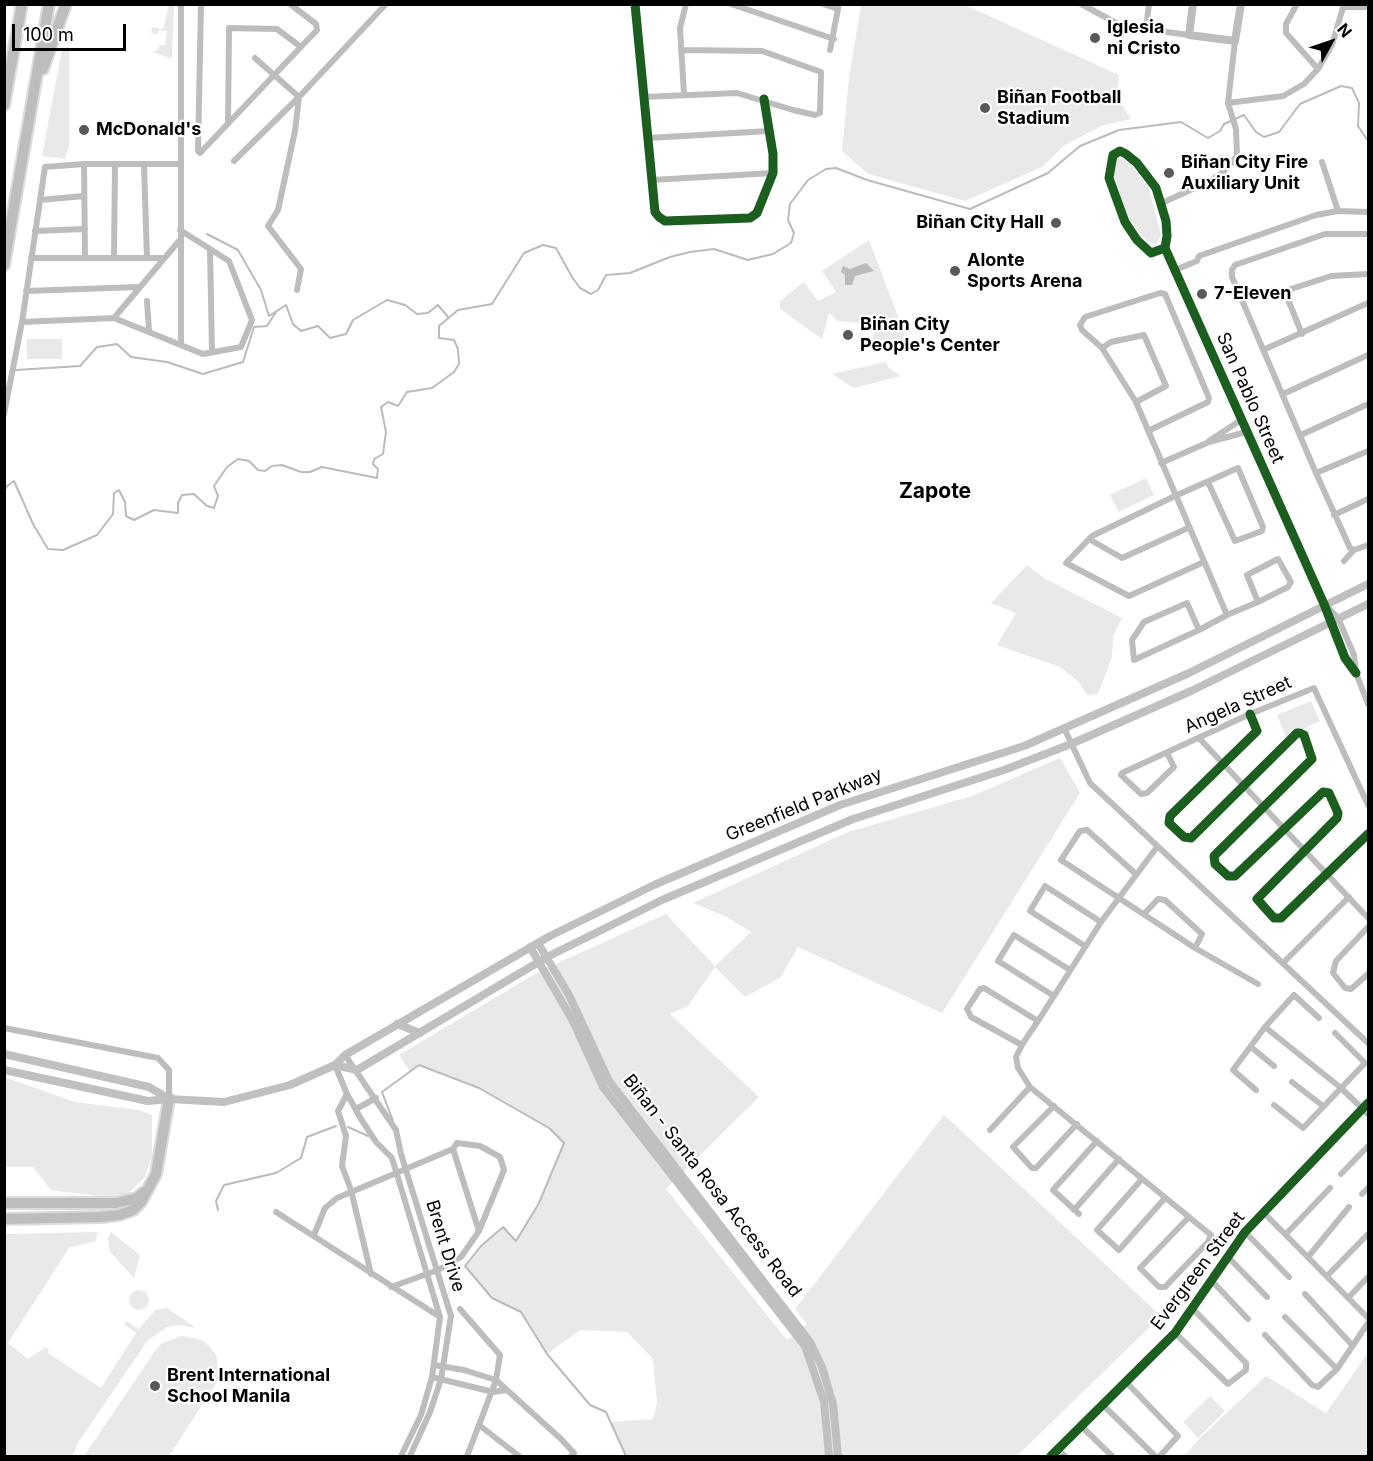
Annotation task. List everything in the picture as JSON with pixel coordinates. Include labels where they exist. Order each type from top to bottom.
[{"type":"highway","points":[[4,105],[22,4]]},
{"type":"highway","points":[[4,265],[49,4]]},
{"type":"highway","points":[[32,101],[66,4]]},
{"type":"highway","points":[[4,1219],[119,1215],[133,1210],[151,1186],[158,1166],[169,1099]]},
{"type":"highway","points":[[4,1203],[116,1203],[137,1198],[151,1186]]},
{"type":"main road","name":"Greenfield Parkway","points":[[4,1070],[136,1099],[212,1103],[237,1100],[290,1085],[335,1065],[345,1055],[534,945],[654,885],[840,804],[1024,746],[1189,673],[1368,584]]},
{"type":"main road","name":"Greenfield Parkway","points":[[357,1070],[547,957],[662,900],[853,819],[1071,744],[1191,691],[1368,604]]},
{"type":"main road","points":[[952,769],[957,785]]},
{"type":"main road","name":"Biñan - Santa Rosa Access Road","points":[[534,945],[547,957],[581,1017],[593,1051],[609,1081],[667,1161],[808,1344],[822,1367],[833,1404],[838,1456]]},
{"type":"main road","name":"Biñan - Santa Rosa Access Road","points":[[534,945],[539,962],[573,1021],[603,1087],[667,1161]]},
{"type":"main road","points":[[397,1024],[420,1033]]},
{"type":"main road","name":"Greenfield Parkway","points":[[4,1054],[149,1087],[169,1099]]},
{"type":"main road","points":[[335,1065],[357,1070]]},
{"type":"main road","name":"Biñan - Santa Rosa Access Road","points":[[808,1344],[824,1402],[829,1456]]},
{"type":"street","points":[[181,4],[179,241],[181,344]]},
{"type":"street","points":[[201,4],[199,152],[202,153],[318,27],[290,4]]},
{"type":"street","points":[[234,161],[299,97],[386,4]]},
{"type":"street","points":[[635,4],[656,212],[665,221],[750,218],[757,213],[772,173],[764,99]]},
{"type":"street","points":[[684,94],[681,20],[686,4]]},
{"type":"street","points":[[731,4],[834,39]]},
{"type":"street","points":[[823,4],[838,7],[834,39],[830,50]]},
{"type":"street","points":[[1081,4],[1122,26],[1235,41]]},
{"type":"street","points":[[1146,29],[1149,4]]},
{"type":"street","points":[[1189,35],[1193,4]]},
{"type":"street","points":[[1162,203],[1223,172],[1237,156],[1236,129],[1228,103],[1240,4]]},
{"type":"street","points":[[1297,4],[1286,24],[1286,33],[1318,69]]},
{"type":"street","points":[[1228,103],[1283,96],[1304,84],[1318,69],[1332,45],[1344,6],[1365,7],[1368,5]]},
{"type":"street","points":[[228,125],[229,28],[277,29],[302,47]]},
{"type":"street","points":[[643,97],[737,93],[764,99],[793,110],[820,113],[821,72],[762,51],[681,50]]},
{"type":"street","points":[[255,58],[299,97]]},
{"type":"street","points":[[297,290],[301,269],[268,226],[278,210],[295,131],[299,97]]},
{"type":"street","points":[[648,138],[769,131]]},
{"type":"street","name":"San Pablo Street","points":[[1165,248],[1151,253],[1137,240],[1116,203],[1109,178],[1113,155],[1120,151],[1137,163],[1148,176],[1162,203],[1167,236],[1165,248],[1324,604],[1334,620],[1346,658],[1356,673],[1368,704]]},
{"type":"street","points":[[1322,162],[1338,211]]},
{"type":"street","points":[[4,414],[22,322],[45,167],[84,164],[180,164]]},
{"type":"street","points":[[84,164],[85,258]]},
{"type":"street","points":[[114,258],[115,164]]},
{"type":"street","points":[[144,164],[147,258]]},
{"type":"street","points":[[652,180],[772,173]]},
{"type":"street","points":[[40,200],[84,196]]},
{"type":"street","points":[[1175,270],[1197,261],[1198,256],[1316,215],[1338,211],[1368,212]]},
{"type":"street","points":[[35,231],[85,229]]},
{"type":"street","points":[[22,322],[114,318],[203,354],[241,347],[252,320],[229,261],[180,230]]},
{"type":"street","points":[[1354,550],[1350,548],[1316,474],[1232,277],[1235,265],[1325,234],[1368,234]]},
{"type":"street","points":[[114,318],[179,241]]},
{"type":"street","points":[[210,249],[212,352]]},
{"type":"street","points":[[31,258],[164,258]]},
{"type":"street","points":[[1302,334],[1287,297],[1291,289],[1330,276],[1368,274]]},
{"type":"street","points":[[26,291],[138,287]]},
{"type":"street","points":[[1148,430],[1208,402],[1209,398],[1165,294],[1160,293],[1085,317],[1081,321],[1082,330],[1102,348],[1136,402],[1227,615]]},
{"type":"street","points":[[147,301],[149,331]]},
{"type":"street","points":[[1263,350],[1368,303]]},
{"type":"street","points":[[1102,348],[1119,339],[1144,335],[1166,386],[1136,402]]},
{"type":"street","points":[[1283,394],[1368,355]]},
{"type":"street","points":[[1301,435],[1368,404]]},
{"type":"street","points":[[1209,442],[1241,420]]},
{"type":"street","points":[[1161,463],[1209,442],[1246,432]]},
{"type":"street","points":[[1316,474],[1368,451]]},
{"type":"street","points":[[1203,562],[1129,596],[1066,563],[1089,538],[1175,496],[1238,468],[1263,527],[1262,531],[1235,541],[1208,482]]},
{"type":"street","points":[[1334,514],[1368,499]]},
{"type":"street","points":[[1089,538],[1122,558],[1188,528]]},
{"type":"street","points":[[1344,561],[1354,550],[1368,545]]},
{"type":"street","points":[[1199,630],[1186,603],[1144,622],[1132,640],[1134,660],[1199,630],[1227,615],[1258,602],[1290,585],[1280,561],[1276,560],[1247,575],[1258,602]]},
{"type":"street","name":"Angela Street","points":[[1167,753],[1174,767],[1147,793],[1141,794],[1122,773],[1250,714],[1314,688],[1368,805]]},
{"type":"street","points":[[1250,714],[1257,731],[1170,816],[1169,823],[1184,837],[1191,838],[1297,733],[1304,735],[1312,759],[1214,856],[1215,864],[1228,876],[1235,876],[1323,792],[1329,793],[1338,816],[1258,897],[1258,903],[1274,918],[1281,918],[1368,834]]},
{"type":"street","points":[[1064,728],[1090,783],[1368,1042]]},
{"type":"street","points":[[1199,738],[1368,918]]},
{"type":"street","points":[[1136,874],[1087,830],[1080,831],[1061,860],[1195,948],[1258,984]]},
{"type":"street","points":[[1157,847],[1101,922],[1016,1057],[1018,1068],[1030,1086],[1211,1235],[1208,1242],[1165,1287],[1159,1287],[1140,1268],[1189,1217]]},
{"type":"street","points":[[1085,946],[1030,911],[1045,886],[1101,922]]},
{"type":"street","points":[[1283,963],[1349,897]]},
{"type":"street","points":[[1144,914],[1158,899],[1165,900],[1202,934],[1195,948]]},
{"type":"street","points":[[1368,927],[1336,961],[1333,973],[1345,988],[1351,989],[1368,974]]},
{"type":"street","points":[[1054,996],[998,961],[1014,935],[1070,970]]},
{"type":"street","points":[[1022,1045],[971,1017],[967,1009],[980,989],[984,988],[1038,1021]]},
{"type":"street","points":[[1256,1090],[1233,1070],[1265,1027],[1294,995],[1319,1018]]},
{"type":"street","points":[[1265,1027],[1341,1088],[1368,1114]]},
{"type":"street","points":[[4,1028],[158,1058],[168,1070],[169,1099]]},
{"type":"street","points":[[1274,1105],[1303,1128],[1365,1063],[1335,1033]]},
{"type":"street","points":[[1251,1047],[1274,1066]]},
{"type":"street","name":"Brent Drive","points":[[345,1055],[396,1130],[451,1316],[445,1367],[430,1412],[410,1456]]},
{"type":"street","name":"Brent Drive","points":[[335,1065],[346,1094],[376,1142],[392,1158],[429,1274],[440,1317],[432,1377],[421,1415],[400,1456]]},
{"type":"street","points":[[1292,1082],[1323,1106]]},
{"type":"street","points":[[990,1130],[1030,1086]]},
{"type":"street","points":[[346,1094],[337,1115],[346,1136],[342,1166],[351,1190],[371,1274]]},
{"type":"street","points":[[356,1109],[376,1098]]},
{"type":"street","name":"Evergreen Street","points":[[1051,1456],[1175,1333],[1245,1232],[1368,1103]]},
{"type":"street","points":[[1054,1106],[1013,1147],[1032,1168],[1036,1168],[1077,1124]]},
{"type":"street","points":[[1097,1142],[1053,1190],[1077,1212],[1119,1160]]},
{"type":"street","points":[[314,1235],[325,1208],[351,1190],[406,1170],[453,1149],[457,1143],[480,1146],[500,1157],[504,1170],[478,1231],[455,1263],[391,1287]]},
{"type":"street","points":[[1341,1174],[1368,1146]]},
{"type":"street","points":[[453,1149],[478,1231]]},
{"type":"street","points":[[1142,1179],[1097,1230],[1119,1250],[1165,1198]]},
{"type":"street","points":[[1286,1234],[1330,1188]]},
{"type":"street","points":[[1362,1194],[1368,1188]]},
{"type":"street","points":[[1308,1257],[1349,1207]]},
{"type":"street","points":[[276,1212],[440,1317]]},
{"type":"street","points":[[1264,1214],[1327,1276],[1368,1321],[1337,1369],[1317,1387],[1312,1385],[1265,1335]]},
{"type":"street","points":[[1245,1232],[1289,1276]]},
{"type":"street","points":[[1327,1276],[1368,1234]]},
{"type":"street","points":[[1228,1257],[1267,1298]]},
{"type":"street","points":[[1348,1298],[1368,1277]]},
{"type":"street","points":[[1212,1281],[1248,1319]]},
{"type":"street","points":[[1305,1294],[1353,1346]]},
{"type":"street","points":[[1175,1333],[1228,1384],[1246,1370],[1246,1362],[1193,1309]]},
{"type":"street","points":[[460,1310],[500,1356],[496,1380],[468,1456]]},
{"type":"street","points":[[1285,1317],[1337,1369]]},
{"type":"street","points":[[434,1365],[464,1370],[496,1380],[574,1453],[571,1456]]},
{"type":"street","points":[[432,1377],[492,1392],[507,1390]]},
{"type":"street","points":[[1126,1383],[1178,1436],[1160,1456]]},
{"type":"street","points":[[1103,1405],[1155,1456]]},
{"type":"street","points":[[479,1425],[519,1456]]},
{"type":"street","points":[[1081,1426],[1112,1456]]},
{"type":"street","points":[[1058,1450],[1065,1456]]},
{"type":"shaded area","points":[[169,5],[174,5],[172,59],[153,52],[159,49],[159,45],[165,45],[167,31],[159,30],[158,34],[151,33],[152,27],[163,29]]},
{"type":"shaded area","name":"Biñan Football Stadium","points":[[861,5],[965,5],[1119,75],[1117,97],[1131,119],[1101,126],[1065,145],[1042,167],[965,201],[868,174],[842,151],[849,77]]},
{"type":"shaded area","points":[[69,47],[69,147],[65,159],[42,156],[62,49]]},
{"type":"shaded area","points":[[1122,158],[1133,166],[1149,189],[1161,235],[1157,244],[1147,242],[1128,218],[1114,175],[1117,160]]},
{"type":"shaded area","points":[[869,240],[903,330],[904,336],[900,341],[870,352],[874,331],[867,330],[861,323],[838,321],[829,313],[822,339],[780,309],[780,301],[804,282],[818,301],[836,292],[822,271]]},
{"type":"shaded area","points":[[866,263],[874,271],[855,276],[852,285],[845,285],[845,275],[841,272],[843,266],[850,269]]},
{"type":"shaded area","points":[[27,339],[62,339],[62,359],[27,359]]},
{"type":"shaded area","points":[[886,362],[889,368],[901,376],[854,388],[832,374]]},
{"type":"shaded area","points":[[1146,478],[1154,495],[1119,512],[1110,495]]},
{"type":"shaded area","points":[[1027,565],[1044,578],[1122,618],[1113,636],[1112,657],[1098,694],[1087,695],[1079,682],[1060,667],[997,645],[1016,613],[991,603]]},
{"type":"shaded area","points":[[1311,701],[1320,721],[1286,737],[1277,715]]},
{"type":"shaded area","points":[[1060,758],[1080,793],[942,1013],[798,947],[780,978],[745,997],[715,967],[688,1006],[670,1014],[759,1097],[666,1189],[787,1340],[807,1324],[795,1309],[944,1115],[1161,1316],[1017,1456],[626,1456],[611,1422],[653,1419],[657,1403],[653,1359],[627,1332],[580,1330],[547,1354],[521,1312],[492,1298],[465,1266],[481,1246],[503,1227],[516,1240],[539,1203],[564,1143],[549,1128],[479,1088],[420,1065],[410,1072],[399,1055],[540,971],[666,914],[715,966],[751,932],[727,917],[693,903],[848,832],[972,796]]},
{"type":"shaded area","points":[[4,1077],[75,1102],[139,1110],[152,1115],[152,1156],[145,1177],[127,1195],[107,1197],[51,1190],[33,1167],[5,1167]]},
{"type":"shaded area","points":[[97,1232],[96,1241],[69,1248],[8,1343],[28,1359],[46,1347],[49,1350],[48,1353],[101,1388],[136,1333],[124,1324],[126,1321],[139,1329],[155,1310],[167,1308],[196,1328],[179,1325],[167,1327],[148,1340],[77,1444],[73,1456],[5,1456],[5,1234]]},
{"type":"shaded area","points":[[111,1232],[140,1255],[134,1278],[110,1252],[108,1238]]},
{"type":"shaded area","points":[[139,1290],[146,1293],[149,1300],[146,1307],[139,1310],[132,1307],[129,1300],[132,1293]]},
{"type":"shaded area","points":[[182,1336],[202,1340],[211,1348],[217,1357],[218,1380],[169,1456],[84,1456],[155,1351],[162,1343]]},
{"type":"shaded area","points":[[1368,1353],[1368,1456],[1184,1456],[1266,1376],[1326,1413]]},
{"type":"shaded area","points":[[1210,1396],[1225,1411],[1198,1438],[1183,1422]]},
{"type":"waterway","points":[[4,492],[7,486],[14,481],[33,524],[48,549],[63,550],[97,535],[113,514],[114,493],[119,490],[125,502],[126,516],[134,520],[154,510],[178,513],[178,503],[182,495],[194,494],[207,506],[214,508],[218,496],[214,486],[227,467],[238,459],[249,461],[258,470],[265,471],[272,466],[282,465],[301,472],[310,472],[322,467],[377,478],[378,469],[373,464],[374,459],[383,454],[386,432],[381,407],[388,402],[398,406],[407,392],[432,388],[454,372],[459,364],[458,349],[454,340],[439,338],[439,326],[458,310],[492,304],[524,253],[543,245],[556,248],[580,288],[591,294],[598,290],[606,275],[630,273],[670,257],[690,252],[714,249],[748,260],[773,254],[791,243],[794,233],[788,220],[790,204],[808,180],[826,169],[836,168],[867,180],[970,209],[1048,173],[1080,146],[1119,130],[1181,122],[1208,138],[1220,131],[1224,124],[1244,115],[1256,132],[1264,137],[1279,132],[1300,104],[1341,86],[1352,88],[1359,103],[1358,126],[1368,141]]},
{"type":"waterway","points":[[207,234],[238,250],[261,290],[269,316],[286,305],[293,324],[301,331],[318,326],[330,338],[346,334],[353,320],[387,300],[405,305],[417,314],[428,313],[438,305],[448,317]]},
{"type":"waterway","points":[[16,370],[80,366],[97,347],[117,344],[131,357],[167,362],[203,374],[243,362],[254,327],[267,326],[276,312]]},
{"type":"waterway","points":[[393,1121],[382,1092],[419,1065],[479,1088],[549,1128],[564,1143],[539,1203],[516,1241],[503,1227],[481,1246],[465,1266],[492,1298],[521,1312],[547,1354],[590,1405],[606,1412],[626,1456]]},
{"type":"waterway","points":[[218,1210],[216,1201],[224,1185],[276,1173],[301,1158],[307,1137],[336,1126]]},
{"type":"waterway","points":[[348,1127],[368,1136]]},
{"type":"cycle path","points":[[635,4],[655,212],[659,217],[665,221],[750,218],[757,213],[773,173],[773,154],[764,99]]},
{"type":"cycle path","points":[[1165,248],[1151,253],[1137,240],[1125,222],[1109,178],[1113,155],[1120,151],[1137,163],[1156,188],[1166,221],[1165,248],[1324,604],[1345,658],[1356,673]]},
{"type":"cycle path","points":[[1250,714],[1257,731],[1170,816],[1169,823],[1184,837],[1191,838],[1297,733],[1300,733],[1304,735],[1312,759],[1214,856],[1215,864],[1228,876],[1235,876],[1323,792],[1329,793],[1338,813],[1337,818],[1257,899],[1274,918],[1281,918],[1368,834]]},
{"type":"cycle path","points":[[1051,1456],[1175,1333],[1245,1232],[1368,1103]]},
{"type":"place","name":"Iglesia ni Cristo","points":[[1095,38]]},
{"type":"place","name":"Biñan Football Stadium","points":[[985,108]]},
{"type":"place","name":"McDonald's","points":[[84,130]]},
{"type":"place","name":"Biñan City Fire Auxiliary Unit","points":[[1169,173]]},
{"type":"place","name":"Biñan City Hall","points":[[1056,223]]},
{"type":"place","name":"Alonte Sports Arena","points":[[955,271]]},
{"type":"place","name":"7-Eleven","points":[[1202,294]]},
{"type":"place","name":"Biñan City People's Center","points":[[848,335]]},
{"type":"place","name":"Brent International School Manila","points":[[155,1386]]},
{"type":"district","name":"Zapote","points":[[935,492]]}]
